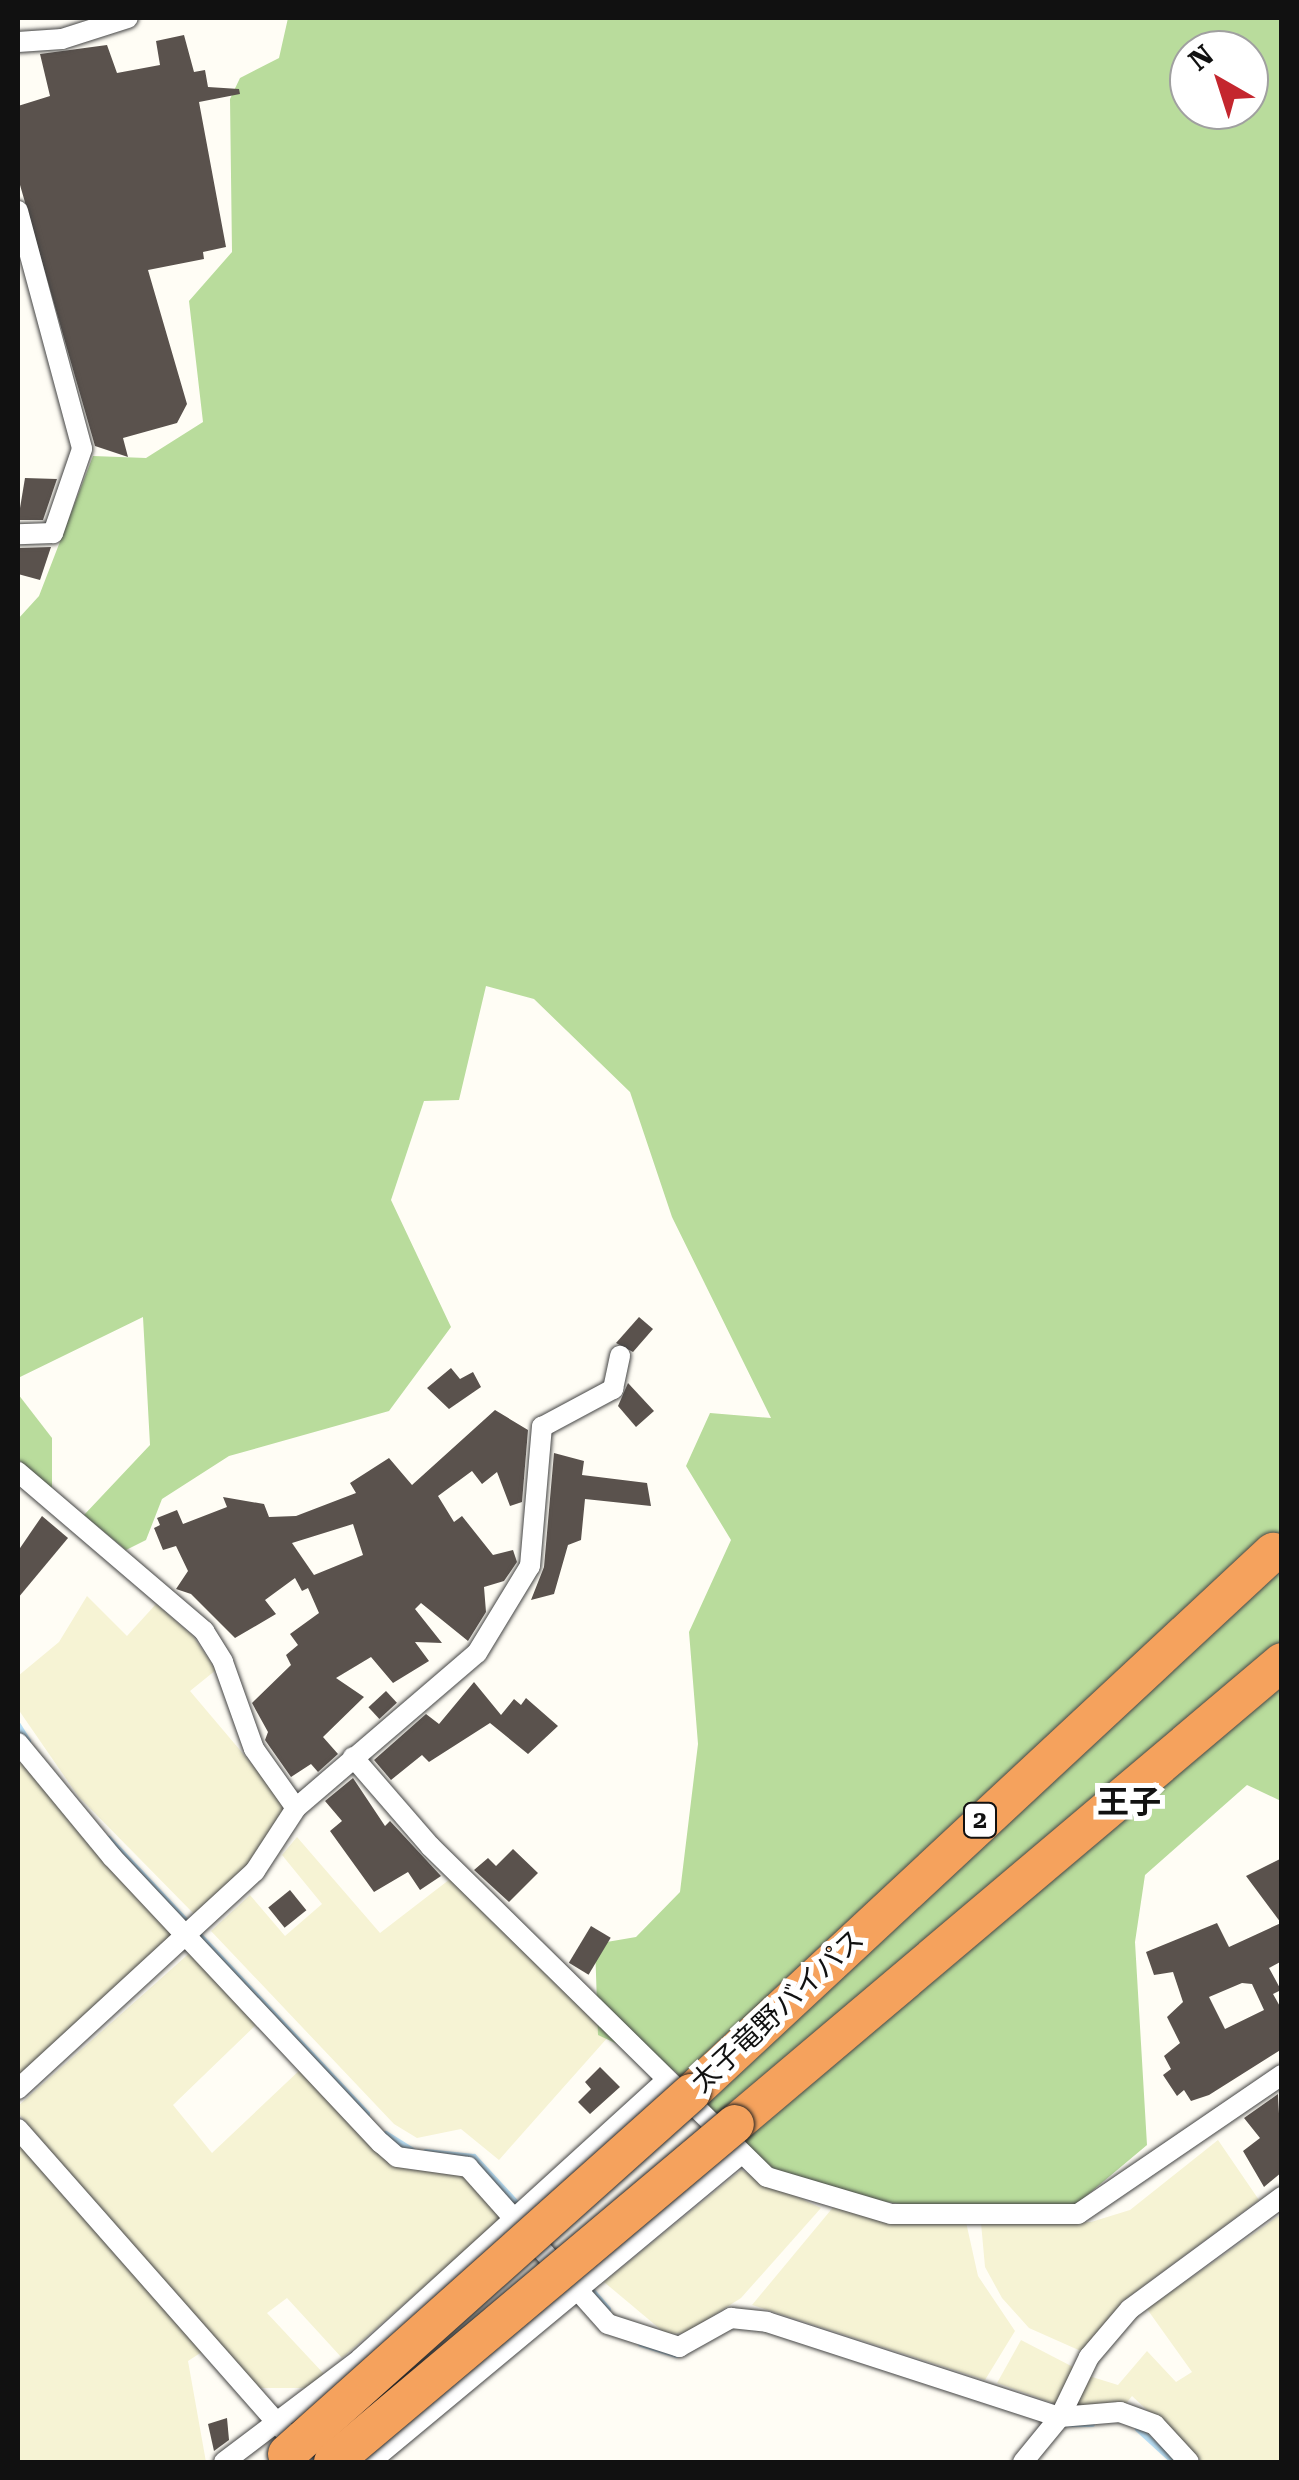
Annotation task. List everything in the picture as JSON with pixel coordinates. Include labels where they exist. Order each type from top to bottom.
[{"type":"highway","name":"太子竜野バイパス","points":[[292,2460],[678,2087],[1274,1552]]},
{"type":"highway","name":"太子竜野バイパス","points":[[333,2462],[737,2139],[1282,1662]]},
{"type":"street","points":[[18,42],[62,39],[128,18]]},
{"type":"street","points":[[18,210],[82,449],[53,533],[18,534]]},
{"type":"street","points":[[18,2089],[188,1937],[255,1871],[296,1808],[478,1653],[530,1566],[542,1427],[571,1408],[602,1400],[620,1378],[620,1356]]},
{"type":"street","points":[[18,1472],[204,1631],[223,1662],[254,1749],[296,1808]]},
{"type":"street","points":[[18,1742],[188,1937],[398,2157],[468,2167],[608,2324],[679,2347],[731,2318],[767,2322],[1060,2417],[1120,2412],[1155,2425],[1189,2462]]},
{"type":"street","points":[[354,1756],[430,1846],[678,2087],[737,2139],[767,2177],[892,2214],[1078,2214],[1280,2079]]},
{"type":"street","points":[[224,2462],[274,2418],[311,2400],[516,2219],[678,2087]]},
{"type":"street","points":[[18,2129],[274,2418],[292,2460]]},
{"type":"street","points":[[370,2462],[576,2289],[737,2139]]},
{"type":"street","points":[[1023,2462],[1060,2417],[1089,2358],[1130,2309],[1282,2197]]},
{"type":"shaded area","points":[[87,1596],[127,1636],[156,1604],[193,1636],[216,1670],[190,1691],[288,1807],[254,1858],[195,1915],[78,1796],[18,1709],[18,1676],[59,1642]]},
{"type":"shaded area","points":[[18,1751],[178,1934],[18,2078]]},
{"type":"shaded area","points":[[297,1837],[380,1933],[454,1876],[609,2036],[499,2160],[461,2129],[417,2138],[394,2124],[211,1931],[250,1895],[285,1936],[322,1904],[282,1855]]},
{"type":"shaded area","points":[[194,1949],[260,2021],[173,2105],[212,2153],[303,2067],[389,2161],[410,2170],[457,2169],[505,2216],[342,2358],[287,2298],[267,2313],[324,2374],[314,2388],[256,2388],[18,2113],[18,2106]]},
{"type":"shaded area","points":[[18,2137],[205,2350],[188,2361],[206,2462],[18,2462]]},
{"type":"shaded area","points":[[1218,2140],[1259,2200],[1123,2301],[1083,2352],[1029,2328],[1002,2298],[985,2267],[981,2223],[1091,2222],[1130,2210]]},
{"type":"shaded area","points":[[741,2170],[821,2208],[741,2298],[686,2333],[666,2334],[604,2282]]},
{"type":"shaded area","points":[[835,2205],[966,2222],[978,2276],[1015,2331],[985,2380],[752,2305]]},
{"type":"shaded area","points":[[1280,2215],[1281,2462],[1203,2462],[1132,2396],[1125,2405],[1073,2407],[1089,2376],[1118,2385],[1147,2351],[1176,2382],[1192,2372],[1147,2309]]},
{"type":"shaded area","points":[[1021,2340],[1075,2368],[1058,2405],[997,2383]]},
{"type":"green space","points":[[288,18],[1281,18],[1281,1801],[1247,1785],[1145,1875],[1135,1942],[1147,2145],[1073,2207],[901,2204],[820,2192],[749,2156],[675,2071],[598,2035],[595,1944],[636,1937],[680,1892],[698,1744],[689,1632],[731,1540],[686,1466],[710,1413],[771,1418],[672,1217],[630,1092],[534,999],[486,986],[459,1100],[424,1101],[391,1200],[451,1327],[389,1411],[229,1456],[162,1499],[146,1540],[126,1550],[84,1515],[150,1445],[143,1317],[18,1378],[18,619],[39,596],[93,456],[146,458],[203,422],[189,301],[232,252],[230,99],[240,78],[279,58]]},
{"type":"green space","points":[[18,1394],[52,1438],[52,1490],[18,1459]]},
{"type":"building","points":[[184,35],[194,72],[205,70],[208,87],[239,89],[240,94],[199,102],[226,247],[203,252],[204,259],[148,270],[187,404],[177,423],[123,438],[128,457],[95,446],[18,178],[18,106],[50,96],[40,54],[107,45],[117,73],[160,65],[156,41]]},
{"type":"building","points":[[25,478],[57,479],[43,520],[18,520]]},
{"type":"building","points":[[51,547],[40,580],[18,574],[18,548]]},
{"type":"building","points":[[639,1317],[653,1329],[633,1352],[616,1343]]},
{"type":"building","points":[[451,1368],[460,1379],[473,1372],[481,1387],[449,1409],[427,1388]]},
{"type":"building","points":[[628,1383],[654,1411],[636,1427],[618,1406]]},
{"type":"building","points":[[495,1410],[528,1430],[522,1502],[510,1506],[497,1472],[482,1484],[472,1471],[438,1496],[454,1522],[462,1516],[493,1555],[513,1550],[517,1562],[504,1581],[484,1587],[486,1612],[468,1641],[421,1603],[415,1609],[442,1643],[415,1642],[429,1661],[393,1683],[371,1657],[336,1678],[364,1697],[323,1737],[338,1754],[318,1772],[311,1764],[291,1777],[265,1740],[268,1732],[252,1703],[291,1665],[286,1655],[298,1645],[290,1634],[319,1613],[308,1588],[302,1591],[295,1578],[265,1600],[276,1614],[235,1638],[191,1594],[176,1589],[188,1571],[176,1546],[163,1550],[154,1528],[160,1525],[157,1518],[177,1510],[183,1524],[227,1507],[223,1497],[264,1504],[269,1517],[296,1516],[356,1493],[350,1483],[389,1458],[412,1485]],"holes":[[[353,1524],[363,1555],[314,1575],[292,1543]]]},
{"type":"building","points":[[554,1453],[584,1461],[582,1475],[647,1483],[651,1506],[585,1499],[581,1540],[568,1545],[554,1594],[531,1600],[544,1567]]},
{"type":"building","points":[[42,1516],[68,1538],[18,1598],[18,1551]]},
{"type":"building","points":[[474,1682],[501,1715],[514,1699],[521,1705],[526,1698],[558,1726],[528,1754],[490,1723],[429,1762],[422,1755],[391,1780],[374,1760],[426,1714],[439,1724]]},
{"type":"building","points":[[386,1691],[397,1703],[379,1719],[368,1707]]},
{"type":"building","points":[[353,1778],[385,1826],[390,1821],[441,1876],[420,1890],[408,1872],[374,1892],[330,1831],[342,1821],[325,1801]]},
{"type":"building","points":[[513,1849],[538,1873],[509,1902],[474,1870],[488,1858],[496,1866]]},
{"type":"building","points":[[1282,1858],[1282,1961],[1269,1968],[1281,1990],[1273,1994],[1282,2010],[1282,2049],[1209,2095],[1191,2101],[1184,2090],[1177,2096],[1163,2075],[1171,2069],[1164,2056],[1180,2043],[1167,2017],[1183,2002],[1173,1972],[1154,1975],[1146,1952],[1217,1923],[1229,1947],[1281,1923],[1246,1876]],"holes":[[[1242,1983],[1252,1984],[1264,2010],[1225,2029],[1209,1997]]]},
{"type":"building","points":[[290,1890],[306,1910],[285,1928],[268,1908]]},
{"type":"building","points":[[591,1926],[611,1938],[589,1975],[569,1963]]},
{"type":"building","points":[[600,2067],[620,2087],[590,2114],[578,2102],[591,2089],[585,2082]]},
{"type":"building","points":[[1278,2094],[1282,2172],[1264,2187],[1243,2151],[1260,2138],[1244,2118]]},
{"type":"building","points":[[227,2418],[229,2440],[214,2451],[208,2424]]},
{"type":"waterway","points":[[18,1725],[28,1741]]},
{"type":"waterway","points":[[109,1839],[367,2114]]},
{"type":"waterway","points":[[386,2134],[413,2151]]},
{"type":"waterway","points":[[426,2152],[474,2157],[520,2207]]},
{"type":"waterway","points":[[587,2285],[608,2309]]},
{"type":"waterway","points":[[641,2344],[676,2355]]},
{"type":"waterway","points":[[1060,2424],[1092,2424]]},
{"type":"waterway","points":[[1138,2429],[1174,2462]]},
{"type":"district","name":"王子","points":[[1129,1802]]}]
